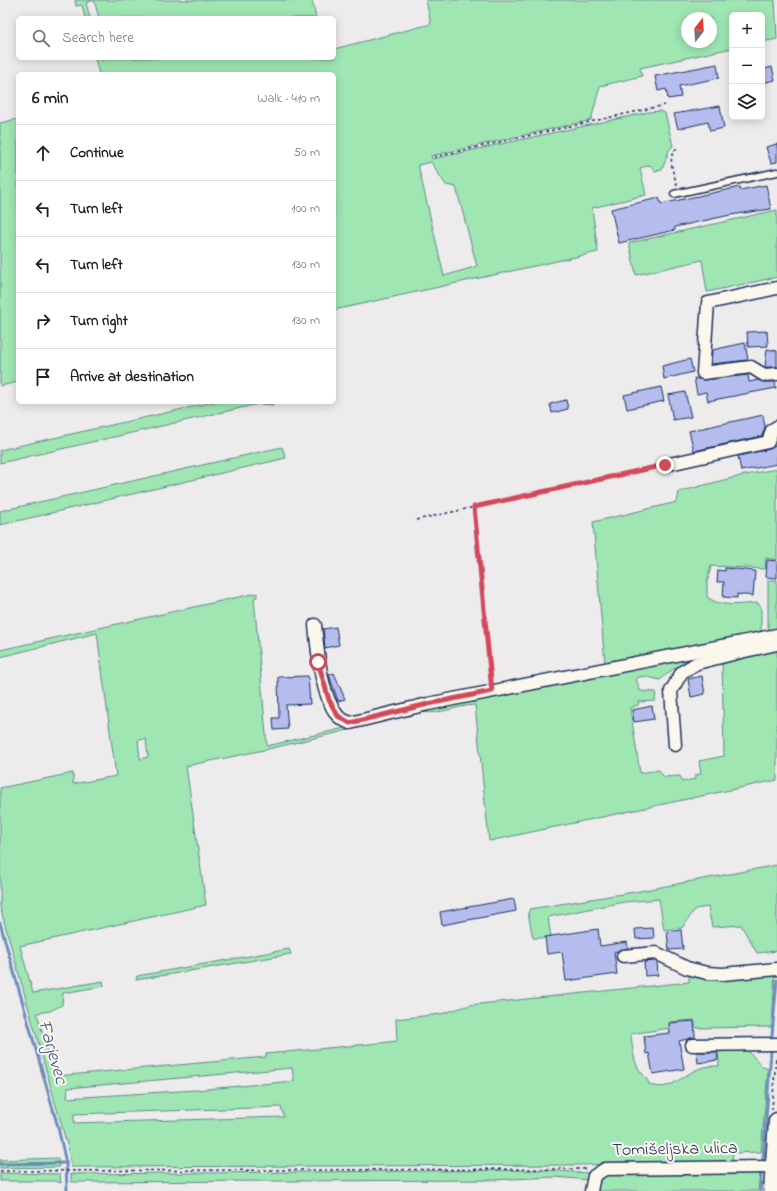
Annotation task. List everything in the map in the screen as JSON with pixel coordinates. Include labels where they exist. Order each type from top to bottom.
[{"type":"street","points":[[777,288],[708,303],[703,373],[751,367],[764,375],[777,374]]},
{"type":"street","points":[[665,465],[768,442],[772,430],[777,428]]},
{"type":"street","points":[[315,625],[318,662],[329,700],[338,716],[350,723],[428,704],[777,635]]},
{"type":"street","points":[[675,745],[671,691],[682,672],[697,663],[744,650],[777,644]]},
{"type":"street","points":[[623,956],[656,953],[687,968],[707,973],[724,974],[777,969]]},
{"type":"street","points":[[692,1045],[777,1044]]},
{"type":"street","points":[[774,1180],[777,1121]]},
{"type":"street","name":"Tomišeljska ulica","points":[[591,1191],[594,1176],[605,1168],[774,1180]]},
{"type":"lane","points":[[676,194],[777,172]]},
{"type":"path","points":[[434,157],[665,105]]},
{"type":"path","points":[[676,194],[671,159],[673,151],[677,148]]},
{"type":"path","points":[[416,520],[665,465]]},
{"type":"path","points":[[474,507],[492,691]]},
{"type":"path","points":[[0,1171],[605,1168]]},
{"type":"green space","points":[[75,0],[94,0],[86,3],[89,16],[85,16],[82,5],[76,6]]},
{"type":"green space","points":[[94,0],[312,0],[316,16],[98,16]]},
{"type":"green space","points":[[426,0],[775,0],[777,39],[765,41],[765,12],[729,12],[729,49],[640,68],[642,76],[600,86],[591,120],[431,156],[432,159],[649,112],[660,111],[665,113],[673,146],[669,150],[662,170],[655,171],[650,165],[640,168],[646,195],[592,208],[598,252],[336,310],[336,72],[98,72],[96,60],[336,60],[336,48],[431,24]],"holes":[[[431,162],[446,185],[456,187],[477,266],[444,276],[418,165]]]},
{"type":"green space","points":[[16,119],[16,382],[0,386],[0,123]]},
{"type":"green space","points":[[777,210],[777,277],[707,292],[702,260],[636,275],[629,243]]},
{"type":"green space","points":[[205,404],[258,404],[0,463],[0,450]]},
{"type":"green space","points":[[282,447],[286,458],[0,525],[0,511]]},
{"type":"green space","points":[[777,469],[777,560],[766,558],[765,569],[711,566],[707,583],[707,597],[719,603],[758,603],[761,607],[761,632],[605,664],[593,522],[677,502],[679,492],[740,476]]},
{"type":"green space","points":[[768,580],[777,580],[777,629],[770,631],[768,627]]},
{"type":"green space","points":[[257,593],[257,597],[254,598],[267,746],[396,716],[395,719],[264,750],[186,766],[206,905],[20,946],[33,993],[103,981],[104,986],[63,993],[62,1005],[50,1011],[37,1013],[50,1060],[57,1076],[266,1057],[266,1054],[397,1041],[396,1019],[441,1014],[470,1005],[689,982],[689,971],[775,972],[772,1027],[696,1028],[694,1020],[670,1022],[670,1028],[631,1034],[633,1053],[640,1071],[649,1084],[663,1087],[676,1082],[703,1067],[719,1066],[718,1047],[750,1047],[749,1052],[763,1067],[768,1069],[761,1152],[733,1153],[732,1162],[577,1165],[71,1167],[68,1148],[0,907],[0,788],[73,773],[73,784],[116,776],[97,633],[0,657],[0,650]],"holes":[[[146,739],[148,757],[140,759],[138,740]],[[292,1068],[294,1081],[196,1090],[67,1098],[68,1088]],[[281,1107],[284,1117],[74,1123],[74,1114]]]},
{"type":"green space","points":[[777,649],[777,780],[489,841],[475,705],[430,713],[416,711],[728,651],[699,657],[684,663],[669,672],[660,680],[644,676],[636,678],[640,691],[656,692],[655,701],[639,702],[638,705],[630,708],[640,773],[659,770],[664,777],[680,776],[682,782],[695,779],[695,775],[701,774],[699,761],[724,756],[722,661]]},
{"type":"green space","points":[[777,865],[777,951],[757,953],[741,925],[712,927],[708,907],[695,909],[682,928],[664,930],[659,899],[624,902],[548,917],[551,938],[533,938],[528,913],[530,909],[640,891]]},
{"type":"green space","points":[[289,949],[291,954],[136,980],[137,976]]},
{"type":"green space","points":[[58,1158],[59,1167],[0,1168],[0,1160]]},
{"type":"green space","points":[[546,1170],[588,1173],[589,1180],[555,1177],[492,1180],[71,1182],[71,1174]]},
{"type":"green space","points":[[760,1172],[758,1191],[597,1191],[599,1183],[607,1174]]},
{"type":"green space","points":[[0,1173],[60,1174],[61,1183],[55,1181],[0,1181]]},
{"type":"building","points":[[717,64],[719,78],[679,86],[681,97],[668,99],[666,89],[658,91],[655,76]]},
{"type":"building","points":[[772,67],[775,80],[765,82],[765,69]]},
{"type":"building","points":[[720,106],[724,128],[710,131],[708,122],[678,129],[674,114]]},
{"type":"building","points":[[777,144],[777,162],[771,163],[766,147]]},
{"type":"building","points":[[766,185],[771,209],[730,215],[675,227],[675,230],[619,243],[611,209],[659,198],[661,204],[740,187],[740,190]]},
{"type":"building","points":[[767,331],[768,346],[748,347],[747,332]]},
{"type":"building","points":[[745,343],[748,360],[711,364],[712,350]]},
{"type":"building","points":[[767,349],[777,351],[777,367],[765,367]]},
{"type":"building","points":[[690,359],[693,372],[664,379],[662,366]]},
{"type":"building","points":[[748,375],[749,382],[758,380],[764,382],[775,382],[776,388],[708,401],[706,392],[697,394],[694,378],[704,380]]},
{"type":"building","points":[[661,387],[664,401],[627,409],[624,395]]},
{"type":"building","points":[[685,392],[691,417],[673,420],[668,395]]},
{"type":"building","points":[[566,400],[568,409],[552,413],[550,404]]},
{"type":"building","points":[[763,415],[765,427],[762,436],[694,451],[689,431]]},
{"type":"building","points":[[777,445],[777,464],[741,471],[738,456],[770,449]]},
{"type":"building","points":[[767,560],[777,561],[777,578],[766,577]]},
{"type":"building","points":[[725,568],[755,571],[753,596],[737,594],[737,598],[723,597],[724,582],[717,582],[718,570],[725,571]]},
{"type":"building","points":[[336,627],[339,645],[325,648],[323,629]]},
{"type":"building","points":[[334,673],[345,699],[338,701],[329,675]]},
{"type":"building","points":[[308,676],[310,704],[286,705],[288,729],[274,730],[273,718],[279,718],[278,677]]},
{"type":"building","points":[[702,676],[705,694],[691,697],[688,679]]},
{"type":"building","points":[[652,706],[654,719],[634,722],[632,710]]},
{"type":"building","points":[[514,899],[516,911],[442,925],[440,912]]},
{"type":"building","points":[[653,928],[654,938],[636,939],[635,929]]},
{"type":"building","points":[[598,929],[600,946],[627,942],[628,948],[614,952],[617,974],[566,981],[562,952],[547,954],[545,937]]},
{"type":"building","points":[[681,930],[683,949],[669,950],[667,932]]},
{"type":"building","points":[[644,962],[657,962],[658,975],[645,976]]},
{"type":"building","points":[[694,1021],[695,1037],[679,1041],[684,1069],[653,1074],[649,1053],[646,1054],[644,1036],[670,1033],[669,1023]]},
{"type":"building","points":[[697,1052],[717,1052],[718,1060],[698,1063]]},
{"type":"waterway","name":"Farjevec","points":[[0,923],[58,1127],[66,1163],[67,1191]]},
{"type":"waterway","points":[[772,1035],[777,980]]},
{"type":"waterway","points":[[763,1159],[771,1051]]},
{"type":"waterway","points":[[0,1164],[66,1163]]},
{"type":"waterway","points":[[760,1191],[761,1175]]},
{"type":"route","points":[[318,662],[329,700],[338,716],[350,723],[428,704],[492,691],[474,507],[665,465]]}]
